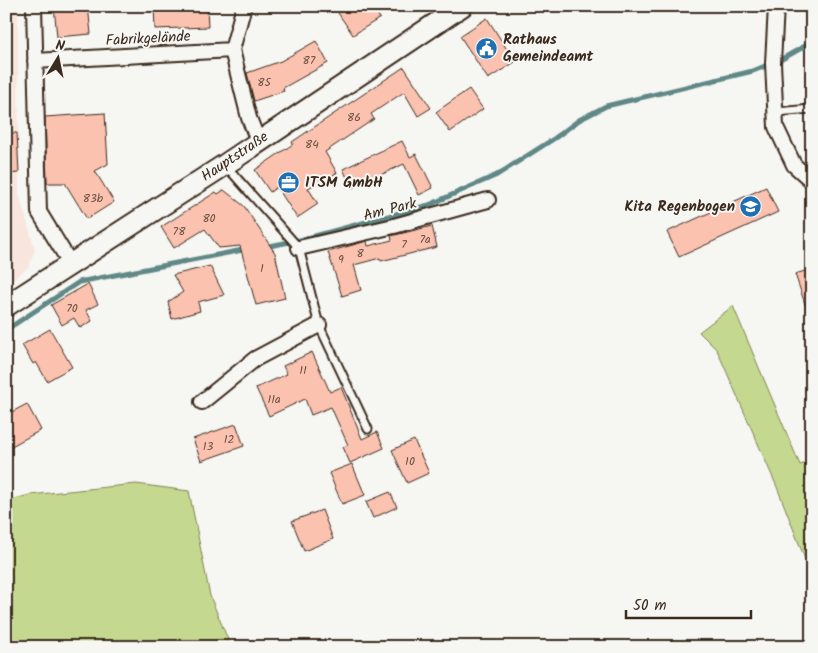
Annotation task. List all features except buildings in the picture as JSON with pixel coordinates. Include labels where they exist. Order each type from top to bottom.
[{"type":"main road","name":"Hauptstraße","points":[[6,306],[226,164],[462,6]]},
{"type":"street","points":[[34,6],[39,212],[70,263]]},
{"type":"street","points":[[244,6],[232,50],[249,118],[258,141]]},
{"type":"street","points":[[776,6],[773,63],[776,127],[794,165],[812,181]]},
{"type":"street","name":"Fabrikgelände","points":[[35,61],[232,50]]},
{"type":"street","name":"Am Park","points":[[298,248],[394,226],[488,200]]},
{"type":"street","points":[[202,402],[255,359],[319,325]]},
{"type":"lane","points":[[776,112],[812,109]]},
{"type":"lane","points":[[226,164],[298,248],[319,325],[368,429]]},
{"type":"shaded area","points":[[6,6],[18,6],[19,194],[35,250],[28,268],[6,284]]},
{"type":"green space","points":[[733,306],[800,465],[812,461],[812,577],[777,487],[717,350],[699,332]]},
{"type":"green space","points":[[136,484],[189,491],[210,596],[231,647],[6,647],[6,501],[30,495]]},
{"type":"waterway","points":[[264,247],[300,240],[429,205],[497,175],[555,138],[579,120],[606,106],[753,71],[782,59],[812,42]]},
{"type":"waterway","points":[[6,330],[79,282],[248,249]]},
{"type":"place","name":"Rathaus Gemeindeamt","points":[[487,49]]},
{"type":"place","name":"ITSM GmbH","points":[[289,183]]},
{"type":"place","name":"Kita Regenbogen","points":[[751,207]]}]
